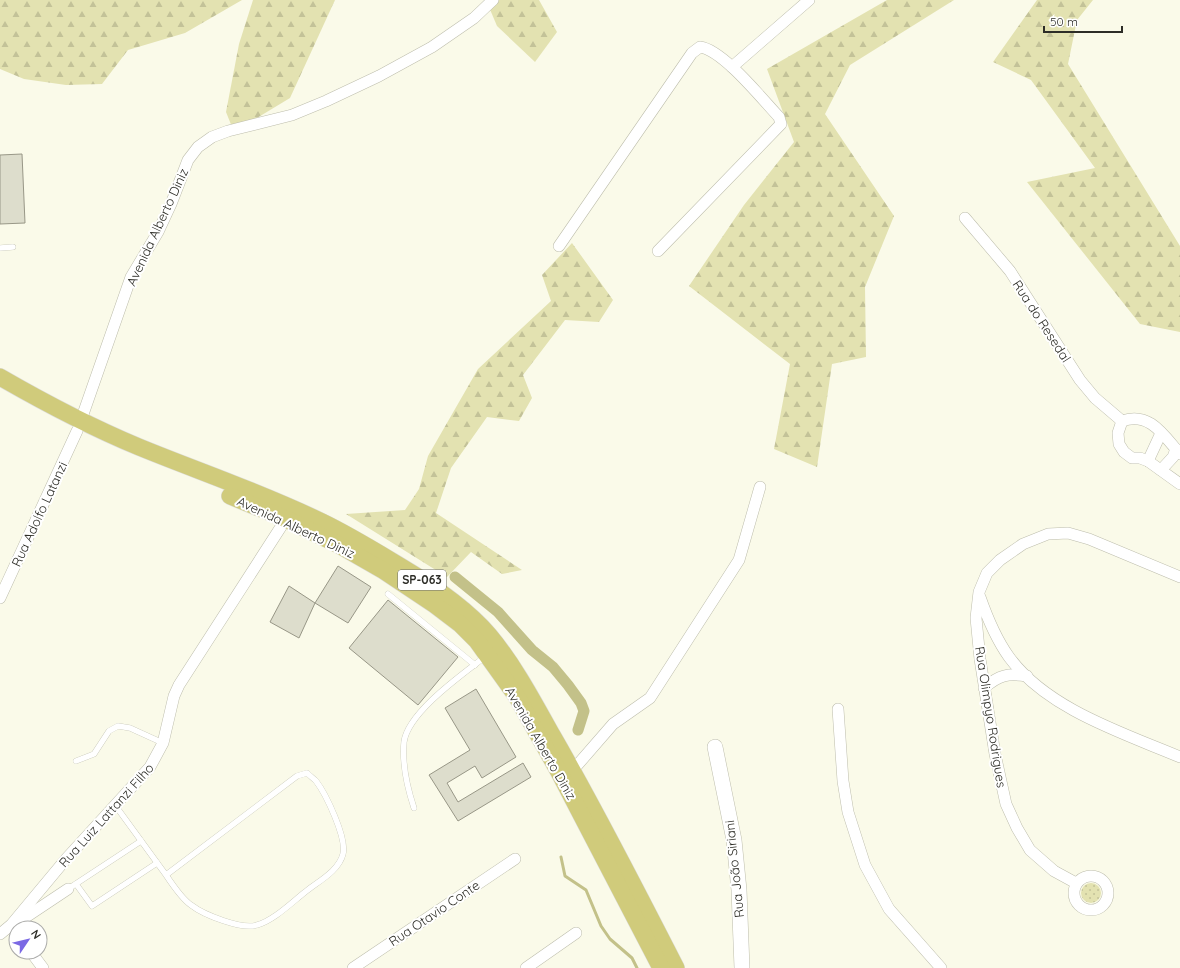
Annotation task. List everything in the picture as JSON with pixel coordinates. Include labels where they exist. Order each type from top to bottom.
[{"type":"main road","name":"Avenida Alberto Diniz","points":[[0,377],[79,425],[137,446],[270,499],[322,522],[419,577],[449,598],[488,634],[507,659],[531,697],[573,770],[676,968]]},
{"type":"main road","name":"Avenida Alberto Diniz","points":[[0,388],[286,519],[337,544],[384,571],[435,605],[460,624],[477,641],[481,660],[517,697],[559,772],[661,968]]},
{"type":"street","name":"Avenida Alberto Diniz","points":[[79,425],[131,277],[158,232],[171,204],[188,160],[198,147],[212,137],[228,130],[292,114],[326,101],[379,76],[432,47],[474,18],[493,0]]},
{"type":"street","points":[[732,67],[809,0]]},
{"type":"street","points":[[559,246],[692,53],[700,47],[705,48],[712,50],[732,67],[779,117],[781,124],[658,251]]},
{"type":"street","name":"Rua do Resedal","points":[[965,218],[1010,271],[1080,380],[1095,398],[1122,421]]},
{"type":"street","points":[[1162,470],[1178,452],[1148,421],[1138,418],[1130,418],[1122,421],[1118,433],[1124,452],[1132,458],[1144,459],[1162,470],[1180,484]]},
{"type":"street","name":"Rua Adolfo Latanzi","points":[[0,598],[79,425]]},
{"type":"street","points":[[1144,459],[1158,430]]},
{"type":"street","name":"Avenida Alberto Diniz","points":[[573,770],[614,724],[650,698],[739,560],[760,487]]},
{"type":"street","name":"Rua Luiz Lattanzi Filho","points":[[19,920],[66,859],[150,767],[163,743],[174,696],[179,685],[286,519]]},
{"type":"street","name":"Rua Olimpyo Rodrigues","points":[[1076,884],[1054,871],[1030,850],[1017,828],[1006,804],[995,754],[984,688],[976,618],[979,592],[987,572],[1000,560],[1023,544],[1048,534],[1068,533],[1089,539],[1180,577]]},
{"type":"street","points":[[979,592],[986,614],[1009,657],[1027,676],[1052,698],[1089,718],[1180,757]]},
{"type":"street","points":[[984,688],[992,681],[1003,676],[1014,674],[1027,676]]},
{"type":"street","points":[[838,709],[842,781],[848,812],[865,865],[889,909],[941,968]]},
{"type":"street","name":"Rua João Siriani","points":[[715,747],[734,840],[739,890],[742,968]]},
{"type":"street","name":"Rua Otavio Conte","points":[[354,968],[515,859]]},
{"type":"street","points":[[23,920],[72,886]]},
{"type":"street","points":[[526,968],[576,933]]},
{"type":"lane","points":[[0,248],[12,248]]},
{"type":"lane","points":[[388,594],[481,660],[422,710],[410,726],[404,741],[405,765],[407,786],[414,808]]},
{"type":"lane","points":[[76,761],[94,754],[109,732],[118,726],[130,728],[163,743]]},
{"type":"lane","points":[[116,805],[166,875],[191,905],[214,917],[240,926],[256,926],[272,918],[336,867],[343,855],[343,844],[329,803],[315,780],[307,773],[297,776],[166,875]]},
{"type":"lane","points":[[141,841],[72,886],[92,906],[157,862]]},
{"type":"green space","points":[[0,0],[242,0],[185,33],[128,50],[102,84],[66,85],[24,79],[0,69]]},
{"type":"green space","points":[[253,0],[335,0],[290,98],[234,132],[226,112],[239,44]]},
{"type":"green space","points":[[486,0],[539,0],[557,32],[535,62],[497,26]]},
{"type":"green space","points":[[887,0],[954,0],[850,65],[825,114],[894,216],[865,287],[866,357],[832,364],[817,467],[774,449],[790,364],[689,286],[744,205],[794,142],[767,69]]},
{"type":"green space","points":[[1037,0],[1093,0],[1077,20],[1068,64],[1180,246],[1180,332],[1140,324],[1027,182],[1095,168],[1031,80],[993,62]]},
{"type":"green space","points":[[572,243],[613,300],[599,322],[565,320],[523,375],[532,398],[519,421],[487,417],[451,468],[436,513],[522,570],[502,574],[471,552],[447,577],[346,514],[405,510],[419,489],[428,456],[478,369],[551,301],[542,275]]},
{"type":"green space","points":[[1091,883],[1098,886],[1101,893],[1098,900],[1091,903],[1084,900],[1081,893],[1084,886]]},
{"type":"building","points":[[22,154],[25,223],[0,224],[0,155]]},
{"type":"building","points":[[338,566],[371,587],[348,623],[315,603]]},
{"type":"building","points":[[289,586],[315,603],[299,638],[270,622]]},
{"type":"building","points":[[388,600],[458,657],[418,705],[349,648]]},
{"type":"building","points":[[476,689],[516,757],[482,778],[475,766],[447,783],[458,802],[523,763],[531,777],[458,821],[429,775],[470,750],[445,708]]},
{"type":"waterway","points":[[455,577],[498,612],[532,650],[553,667],[568,685],[581,703],[584,711],[578,730]]},
{"type":"waterway","points":[[561,857],[565,876],[586,890],[601,926],[610,939],[632,958],[637,968]]}]
